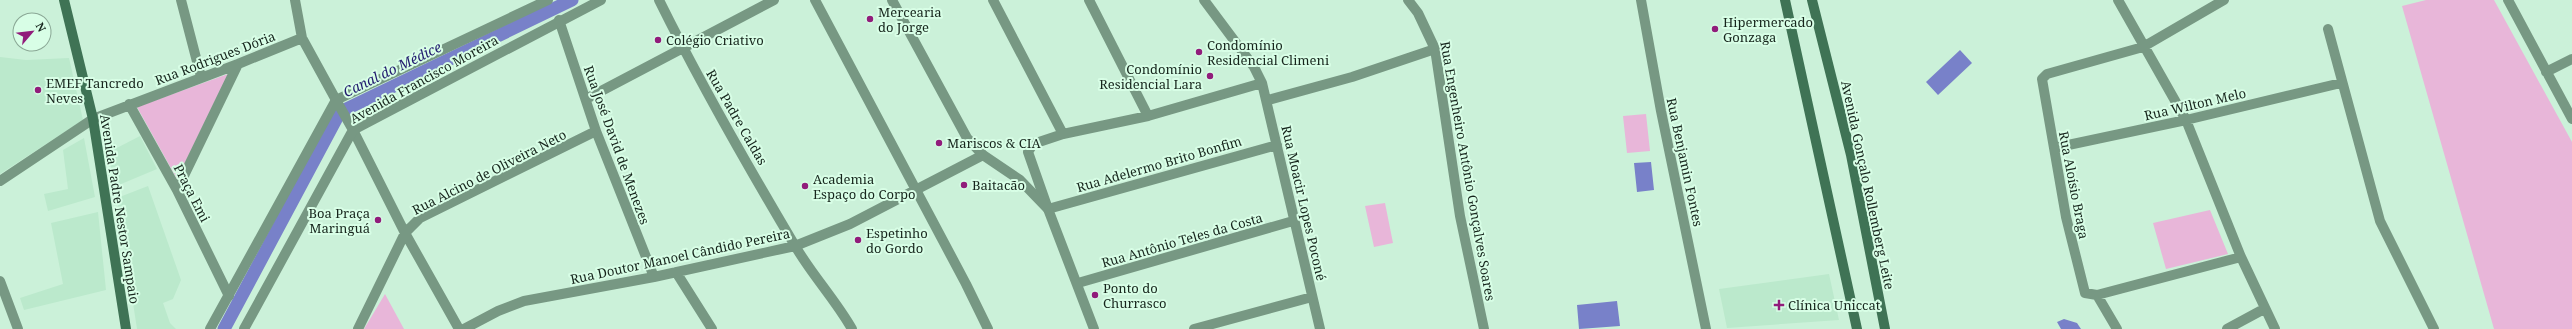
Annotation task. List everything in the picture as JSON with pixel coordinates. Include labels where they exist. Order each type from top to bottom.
[{"type":"main road","name":"Avenida Padre Nestor Sampaio","points":[[64,0],[93,119],[126,329]]},
{"type":"main road","points":[[1785,0],[1857,329]]},
{"type":"main road","name":"Avenida Gonçalo Rollemberg Leite","points":[[1812,0],[1851,155],[1885,329]]},
{"type":"street","points":[[181,0],[201,77]]},
{"type":"street","points":[[296,0],[302,38],[352,129],[405,233],[459,329]]},
{"type":"street","name":"Avenida Francisco Moreira","points":[[210,329],[336,101],[548,0]]},
{"type":"street","name":"Avenida Francisco Moreira","points":[[245,328],[352,129],[559,20],[601,0]]},
{"type":"street","name":"Rua Padre Caldas","points":[[659,0],[683,49],[795,246],[839,305],[852,329]]},
{"type":"street","points":[[586,99],[774,0]]},
{"type":"street","points":[[814,0],[966,284],[988,329]]},
{"type":"street","points":[[892,0],[957,124],[983,155],[1020,180],[1048,209]]},
{"type":"street","points":[[993,0],[1063,134]]},
{"type":"street","points":[[1089,0],[1148,116]]},
{"type":"street","name":"Rua Moacir Lopes Poconé","points":[[1204,0],[1254,67],[1268,100],[1293,221],[1320,329]]},
{"type":"street","name":"Rua Engenheiro Antônio Gonçalves Soares","points":[[1408,0],[1421,19],[1435,48],[1460,216],[1484,329]]},
{"type":"street","name":"Rua Benjamin Fontes","points":[[1641,0],[1661,111],[1706,329]]},
{"type":"street","points":[[2118,0],[2143,47],[2186,120],[2241,257],[2264,309],[2275,329]]},
{"type":"street","points":[[2143,47],[2224,0]]},
{"type":"street","points":[[2508,0],[2572,119]]},
{"type":"street","name":"Rua José David de Menezes","points":[[559,20],[596,131],[654,277]]},
{"type":"street","points":[[2328,29],[2341,83],[2380,221],[2434,329]]},
{"type":"street","name":"Rua Rodrigues Dória","points":[[0,181],[93,119],[302,38]]},
{"type":"street","name":"Rua Aloísio Braga","points":[[2117,329],[2093,295],[2082,288],[2042,79],[2043,76],[2143,47]]},
{"type":"street","points":[[1268,100],[1352,77],[1435,48]]},
{"type":"street","points":[[2546,72],[2572,59]]},
{"type":"street","points":[[177,190],[238,64]]},
{"type":"street","points":[[1094,329],[1028,152],[1033,144],[1063,134],[1148,116],[1262,83]]},
{"type":"street","name":"Rua Wilton Melo","points":[[2054,148],[2186,120],[2341,83]]},
{"type":"street","name":"Praça Emi","points":[[129,104],[177,190],[229,296]]},
{"type":"street","name":"Rua Alcino de Oliveira Neto","points":[[358,329],[405,233],[420,218],[596,131]]},
{"type":"street","name":"Rua Adelermo Brito Bonfim","points":[[1048,209],[1277,145]]},
{"type":"street","name":"Rua Doutor Manoel Cândido Pereira","points":[[464,329],[498,311],[524,301],[654,277],[795,246],[850,224],[983,155]]},
{"type":"street","name":"Rua Antônio Teles da Costa","points":[[1078,284],[1293,221]]},
{"type":"street","points":[[2093,295],[2241,257]]},
{"type":"street","points":[[676,272],[712,329]]},
{"type":"street","points":[[0,281],[18,329]]},
{"type":"street","points":[[1194,329],[1312,297]]},
{"type":"street","points":[[2227,329],[2264,309]]},
{"type":"shaded area","points":[[2426,0],[2494,0],[2572,142],[2572,329],[2494,329],[2402,6]]},
{"type":"shaded area","name":"EMEF Tancredo Neves","points":[[0,57],[26,60],[69,58],[83,120],[0,174]]},
{"type":"shaded area","points":[[228,74],[177,179],[137,107]]},
{"type":"shaded area","points":[[1646,114],[1650,151],[1627,153],[1623,116]]},
{"type":"shaded area","points":[[140,136],[157,169],[114,187],[109,152]]},
{"type":"shaded area","points":[[84,138],[95,197],[48,211],[44,194],[68,189],[63,150]]},
{"type":"shaded area","points":[[148,186],[181,280],[173,299],[163,303],[170,323],[176,329],[137,329],[117,198]]},
{"type":"shaded area","points":[[1385,203],[1393,243],[1374,247],[1365,206]]},
{"type":"shaded area","points":[[2210,210],[2228,254],[2166,269],[2153,223]]},
{"type":"shaded area","points":[[98,212],[106,290],[24,310],[20,298],[63,284],[51,223]]},
{"type":"shaded area","name":"Clínica Uniccat","points":[[1829,274],[1839,320],[1727,328],[1719,289]]},
{"type":"shaded area","points":[[385,294],[404,329],[364,329]]},
{"type":"water","points":[[1960,50],[1972,63],[1938,95],[1926,82]]},
{"type":"water","points":[[1651,162],[1654,190],[1637,192],[1634,163]]},
{"type":"water","points":[[1617,301],[1620,326],[1579,329],[1577,305]]},
{"type":"water","points":[[2064,319],[2077,323],[2081,329],[2061,329],[2057,322]]},
{"type":"waterway","name":"Canal do Médice","points":[[224,329],[340,112],[572,0]]},
{"type":"place","name":"Mercearia do Jorge","points":[[870,19]]},
{"type":"place","name":"Hipermercado Gonzaga","points":[[1715,29]]},
{"type":"place","name":"Colégio Criativo","points":[[658,40]]},
{"type":"place","name":"Condomínio Residencial Climeni","points":[[1199,52]]},
{"type":"place","name":"Condomínio Residencial Lara","points":[[1210,76]]},
{"type":"place","name":"EMEF Tancredo Neves","points":[[38,90]]},
{"type":"place","name":"Mariscos & CIA","points":[[939,143]]},
{"type":"place","name":"Baitacão","points":[[964,185]]},
{"type":"place","name":"Academia Espaço do Corpo","points":[[805,186]]},
{"type":"place","name":"Boa Praça Maringuá","points":[[378,220]]},
{"type":"place","name":"Espetinho do Gordo","points":[[858,240]]},
{"type":"place","name":"Ponto do Churrasco","points":[[1095,295]]},
{"type":"place","name":"Clínica Uniccat","points":[[1779,305]]}]
